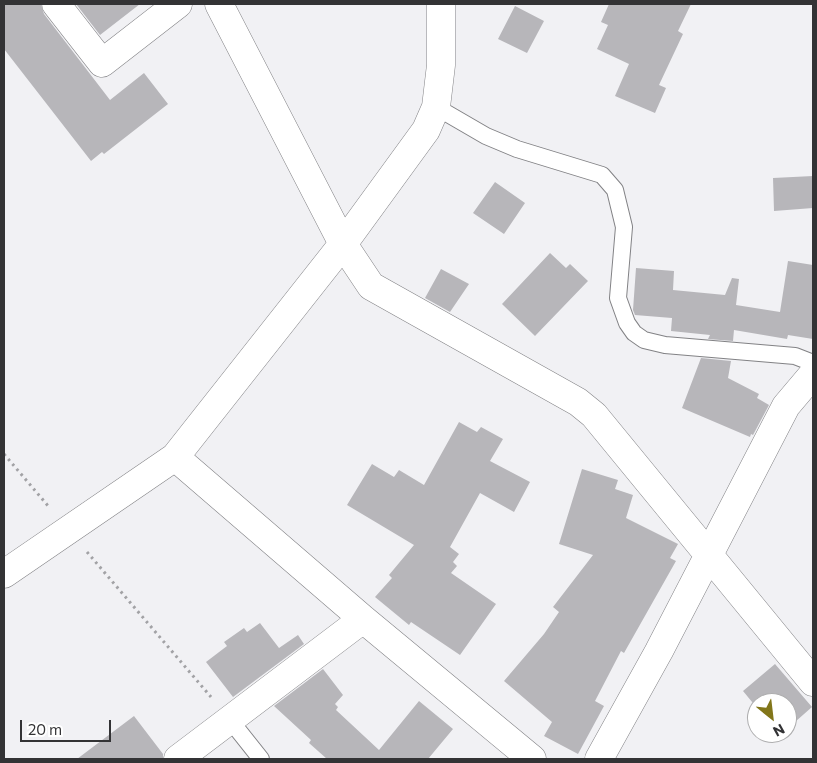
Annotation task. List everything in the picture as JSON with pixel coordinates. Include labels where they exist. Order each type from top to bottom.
[{"type":"street","points":[[56,4],[102,63],[178,4]]},
{"type":"street","points":[[219,4],[343,244],[371,286],[578,402],[594,415],[813,682]]},
{"type":"street","points":[[4,574],[175,457],[343,244],[426,130],[436,106],[441,65],[440,4]]},
{"type":"street","points":[[599,759],[710,555],[786,406],[813,374]]},
{"type":"street","points":[[175,457],[363,619],[532,759]]},
{"type":"street","points":[[178,759],[363,619]]},
{"type":"lane","points":[[436,106],[486,136],[517,149],[602,175],[616,190],[624,227],[618,298],[627,323],[634,333],[644,340],[665,345],[795,356],[813,363]]},
{"type":"lane","points":[[230,720],[261,759]]},
{"type":"path","points":[[4,454],[230,720]]},
{"type":"building","points":[[4,4],[41,4],[44,14],[110,100],[144,73],[168,104],[104,154],[102,152],[91,161],[4,49]]},
{"type":"building","points":[[76,4],[140,4],[100,35]]},
{"type":"building","points":[[609,4],[691,4],[678,31],[683,34],[659,85],[666,88],[655,113],[615,96],[629,64],[597,49],[608,25],[601,22]]},
{"type":"building","points":[[515,6],[544,21],[527,53],[498,39]]},
{"type":"building","points":[[813,176],[813,208],[774,211],[773,178]]},
{"type":"building","points":[[495,182],[525,203],[504,234],[473,213]]},
{"type":"building","points":[[550,253],[566,268],[570,264],[588,281],[535,336],[502,304]]},
{"type":"building","points":[[788,261],[813,265],[813,339],[788,335],[787,339],[734,330],[733,341],[708,339],[710,335],[671,331],[672,318],[635,315],[633,310],[636,268],[674,271],[673,290],[725,295],[732,278],[739,279],[736,305],[780,312]]},
{"type":"building","points":[[441,269],[469,284],[450,312],[425,298]]},
{"type":"building","points":[[701,358],[731,361],[728,378],[759,394],[757,398],[769,405],[753,435],[751,434],[750,437],[682,408]]},
{"type":"building","points":[[459,422],[477,432],[481,427],[503,439],[490,461],[530,482],[514,512],[480,493],[450,547],[459,554],[453,562],[457,566],[451,573],[496,604],[460,655],[411,622],[409,625],[375,597],[392,578],[389,575],[414,545],[347,505],[372,464],[394,477],[399,470],[424,485]]},
{"type":"building","points":[[582,469],[618,480],[615,489],[633,495],[626,518],[678,544],[670,558],[676,561],[624,653],[621,651],[595,701],[604,706],[578,754],[544,736],[552,722],[504,681],[544,634],[559,612],[553,607],[593,555],[559,544]]},
{"type":"building","points":[[260,623],[279,648],[298,635],[304,644],[233,697],[206,662],[227,646],[224,642],[244,628],[247,632]]},
{"type":"building","points":[[775,664],[812,707],[797,720],[797,693],[747,693],[747,696],[743,691]]},
{"type":"building","points":[[323,669],[343,695],[335,704],[338,707],[336,710],[379,750],[419,701],[453,729],[428,759],[327,759],[309,743],[311,740],[274,706]]},
{"type":"building","points":[[134,716],[163,754],[163,759],[77,759]]}]
